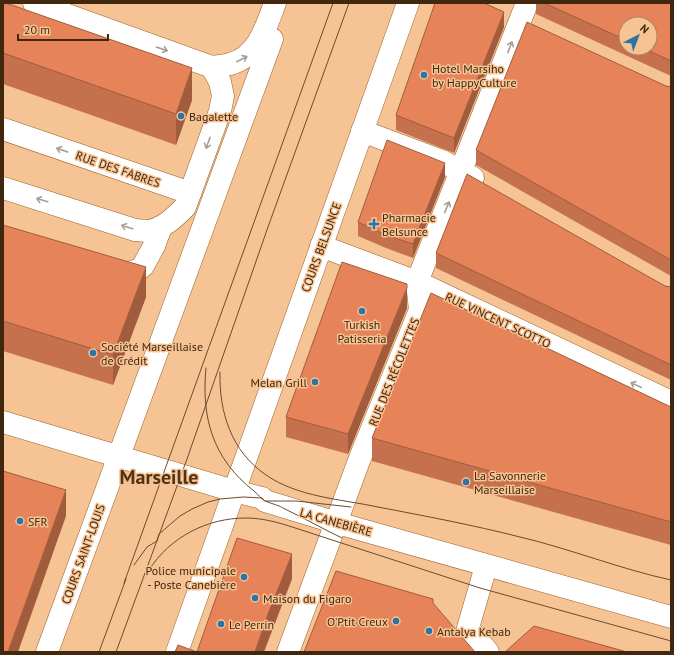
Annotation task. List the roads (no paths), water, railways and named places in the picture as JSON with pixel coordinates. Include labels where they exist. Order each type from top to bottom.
[{"type":"street","points":[[34,3],[212,67],[232,64],[250,54],[268,37]]},
{"type":"street","points":[[119,456],[268,37],[275,3]]},
{"type":"street","name":"COURS BELSUNCE","points":[[234,491],[408,3]]},
{"type":"street","name":"RUE DES RÉCOLETTES","points":[[288,652],[360,458],[420,310],[417,282],[521,15]]},
{"type":"street","points":[[3,188],[135,230],[148,231],[161,227],[185,207],[220,111],[223,96],[220,82],[212,67]]},
{"type":"street","name":"RUE DES FABRES","points":[[3,130],[190,193]]},
{"type":"street","points":[[362,131],[442,161],[488,186]]},
{"type":"street","points":[[97,265],[126,274],[138,270],[143,266],[154,246],[161,227]]},
{"type":"street","name":"RUE VINCENT SCOTTO","points":[[321,246],[417,282],[671,402]]},
{"type":"street","name":"LA CANEBIÈRE","points":[[3,422],[262,498],[337,522],[671,617]]},
{"type":"street","name":"COURS SAINT-LOUIS","points":[[47,652],[119,456]]},
{"type":"street","points":[[177,652],[234,491]]},
{"type":"street","points":[[484,574],[468,628],[488,652]]},
{"type":"tram line","points":[[124,583],[333,3]]},
{"type":"tram line","points":[[116,652],[187,459],[268,227],[349,3]]},
{"type":"tram line","points":[[206,368],[205,386],[208,420],[219,451],[228,465],[240,479],[264,500],[342,538]]},
{"type":"tram line","points":[[220,372],[220,387],[225,416],[236,442],[254,465],[266,475],[278,482],[305,493],[449,521],[520,537],[671,580]]},
{"type":"tram line","points":[[134,565],[147,547],[157,541],[159,534],[180,516],[208,502],[220,499],[243,497],[262,498],[265,501],[296,501],[351,507]]},
{"type":"tram line","points":[[149,570],[158,558],[179,539],[204,526],[217,521],[231,519],[261,519],[286,525],[480,588],[671,641]]},
{"type":"tram line","points":[[99,652],[126,579]]},
{"type":"place","name":"Hotel Marsiho by HappyCulture","points":[[424,75]]},
{"type":"place","name":"Bagalette","points":[[181,116]]},
{"type":"place","name":"Pharmacie Belsunce","points":[[374,224]]},
{"type":"place","name":"Turkish Patisseria","points":[[362,311]]},
{"type":"place","name":"Société Marseillaise de Crédit","points":[[93,353]]},
{"type":"place","name":"Melan Grill","points":[[315,382]]},
{"type":"place","name":"La Savonnerie Marseillaise","points":[[466,482]]},
{"type":"place","name":"SFR","points":[[20,521]]},
{"type":"place","name":"Police municipale - Poste Canebière","points":[[244,577]]},
{"type":"place","name":"Maison du Figaro","points":[[255,598]]},
{"type":"place","name":"O'Ptit Creux","points":[[396,621]]},
{"type":"place","name":"Le Perrin","points":[[221,624]]},
{"type":"place","name":"Antalya Kebab","points":[[429,631]]},
{"type":"district","name":"Marseille","points":[[159,477]]}]
